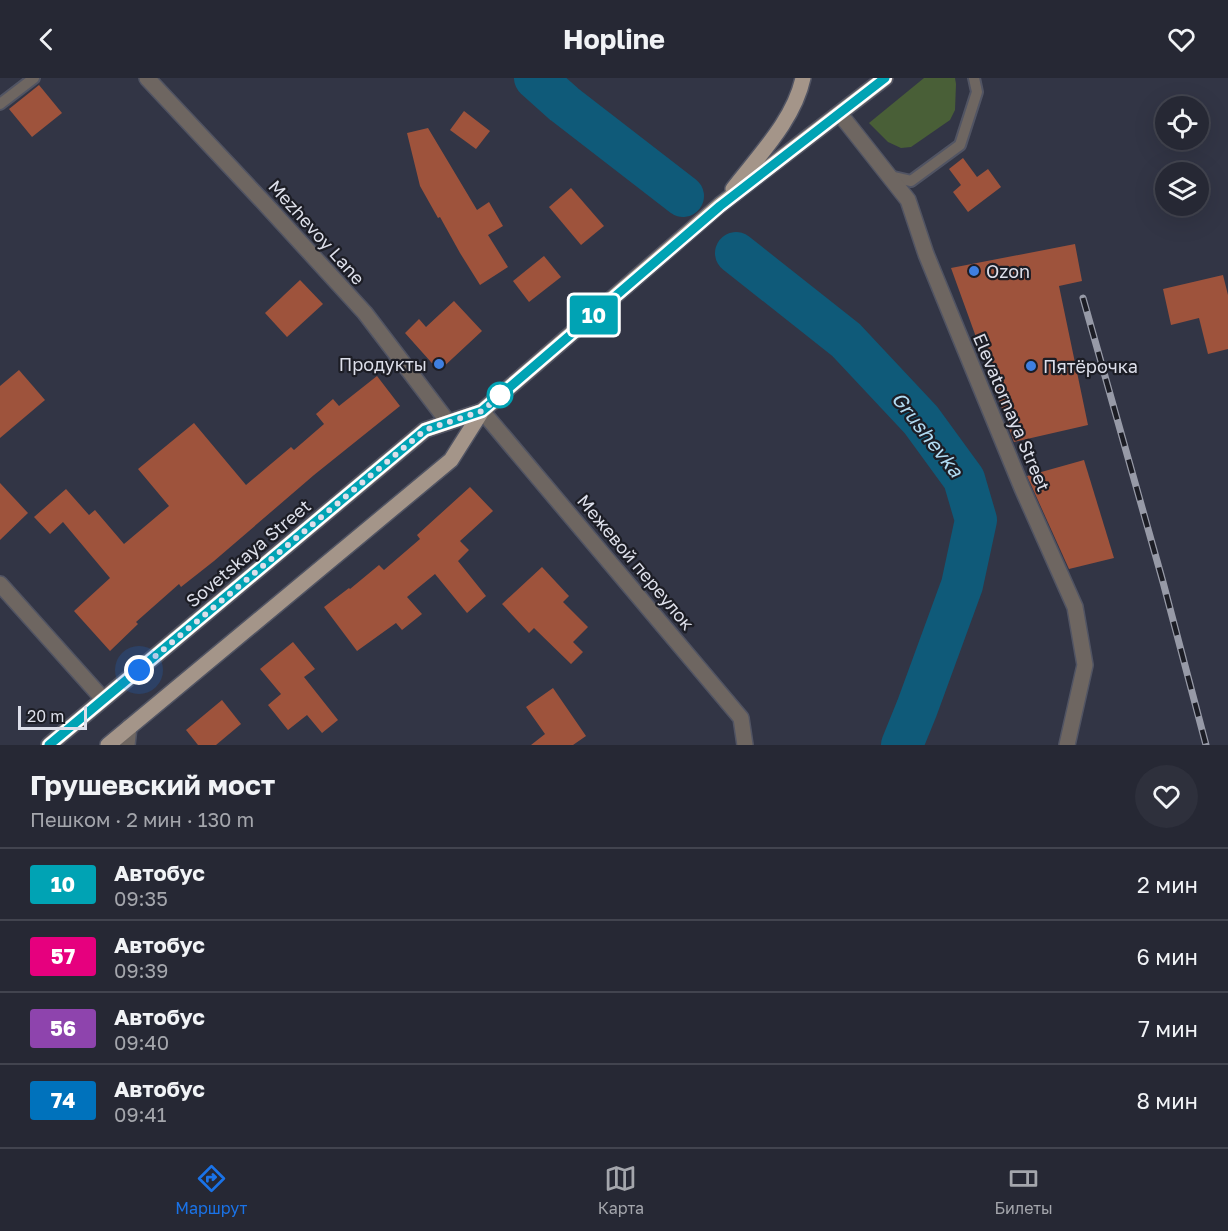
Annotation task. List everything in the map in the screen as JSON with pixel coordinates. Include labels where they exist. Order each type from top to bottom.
[{"type":"main road","name":"Sovetskaya Street","points":[[720,206],[778,130],[793,105],[803,78]]},
{"type":"main road","name":"Sovetskaya Street","points":[[108,745],[451,460],[482,411],[720,206],[885,78]]},
{"type":"main road","name":"Sovetskaya Street","points":[[49,745],[425,430],[482,411]]},
{"type":"street","name":"Mezhevoy Lane","points":[[147,78],[364,313],[448,422]]},
{"type":"street","name":"Elevatornaya Street","points":[[840,114],[908,200],[926,254],[955,325],[1022,488],[1075,608],[1085,665],[1067,745]]},
{"type":"street","name":"Межевой переулок","points":[[482,411],[741,718],[745,745]]},
{"type":"street","points":[[0,584],[104,699]]},
{"type":"street","points":[[127,745],[129,727]]},
{"type":"lane","points":[[0,104],[34,78]]},
{"type":"lane","points":[[889,176],[911,180],[960,145],[978,92],[974,78]]},
{"type":"green space","points":[[924,78],[955,78],[955,110],[950,120],[911,147],[901,148],[888,142],[869,123]]},
{"type":"building","points":[[39,85],[62,113],[32,137],[9,109]]},
{"type":"building","points":[[464,111],[490,131],[476,149],[450,130]]},
{"type":"building","points":[[428,128],[477,210],[489,202],[503,226],[488,235],[508,267],[480,285],[420,186],[407,133]]},
{"type":"building","points":[[963,158],[977,177],[988,169],[1001,187],[968,212],[953,192],[961,185],[949,169]]},
{"type":"building","points":[[571,188],[604,226],[581,245],[549,207]]},
{"type":"building","name":"Пятёрочка","points":[[1075,244],[1082,281],[1059,286],[1088,425],[1014,442],[951,268]]},
{"type":"building","points":[[544,256],[561,277],[529,302],[513,281]]},
{"type":"building","points":[[1223,275],[1228,295],[1228,349],[1208,354],[1199,318],[1171,325],[1163,289]]},
{"type":"building","points":[[300,280],[323,304],[287,337],[265,313]]},
{"type":"building","points":[[454,301],[482,331],[439,371],[405,333],[419,319],[426,327]]},
{"type":"building","points":[[19,370],[45,400],[0,438],[0,386]]},
{"type":"building","points":[[377,376],[400,406],[314,475],[214,561],[181,587],[179,584],[136,622],[138,624],[110,651],[74,611],[110,578],[63,522],[50,534],[34,517],[66,489],[89,515],[95,510],[124,544],[169,506],[138,469],[194,423],[246,485],[291,447],[294,450],[324,424],[316,414],[333,399],[339,406]]},
{"type":"building","points":[[1084,460],[1114,558],[1069,569],[1027,476]]},
{"type":"building","points":[[0,483],[28,513],[0,540]]},
{"type":"building","points":[[470,487],[493,511],[460,541],[469,550],[458,561],[486,596],[467,613],[435,574],[407,597],[422,614],[402,630],[396,623],[357,651],[324,607],[379,565],[384,570],[420,539],[417,535]]},
{"type":"building","points":[[542,567],[569,596],[563,602],[588,627],[573,642],[583,652],[571,664],[534,628],[529,633],[502,604]]},
{"type":"building","points":[[293,642],[315,669],[304,677],[338,720],[322,733],[307,715],[288,730],[268,705],[281,694],[260,669]]},
{"type":"building","points":[[553,688],[586,736],[573,745],[531,745],[545,734],[526,707]]},
{"type":"building","points":[[222,700],[241,724],[216,745],[198,745],[186,730]]},
{"type":"waterway","name":"Grushevka","points":[[535,78],[564,104],[683,196]]},
{"type":"waterway","name":"Grushevka","points":[[736,253],[846,340],[921,420],[964,479],[976,520],[962,585],[902,745]]},
{"type":"railway","points":[[1083,298],[1206,745]]},
{"type":"bus line","name":"10","points":[[49,745],[425,430],[482,411],[720,206],[885,78]]},
{"type":"place","name":"Ozon","points":[[974,271]]},
{"type":"place","name":"Продукты","points":[[439,364]]},
{"type":"place","name":"Пятёрочка","points":[[1031,366]]},
{"type":"route","points":[[139,670],[425,430],[482,411],[502,394],[500,395]]}]
